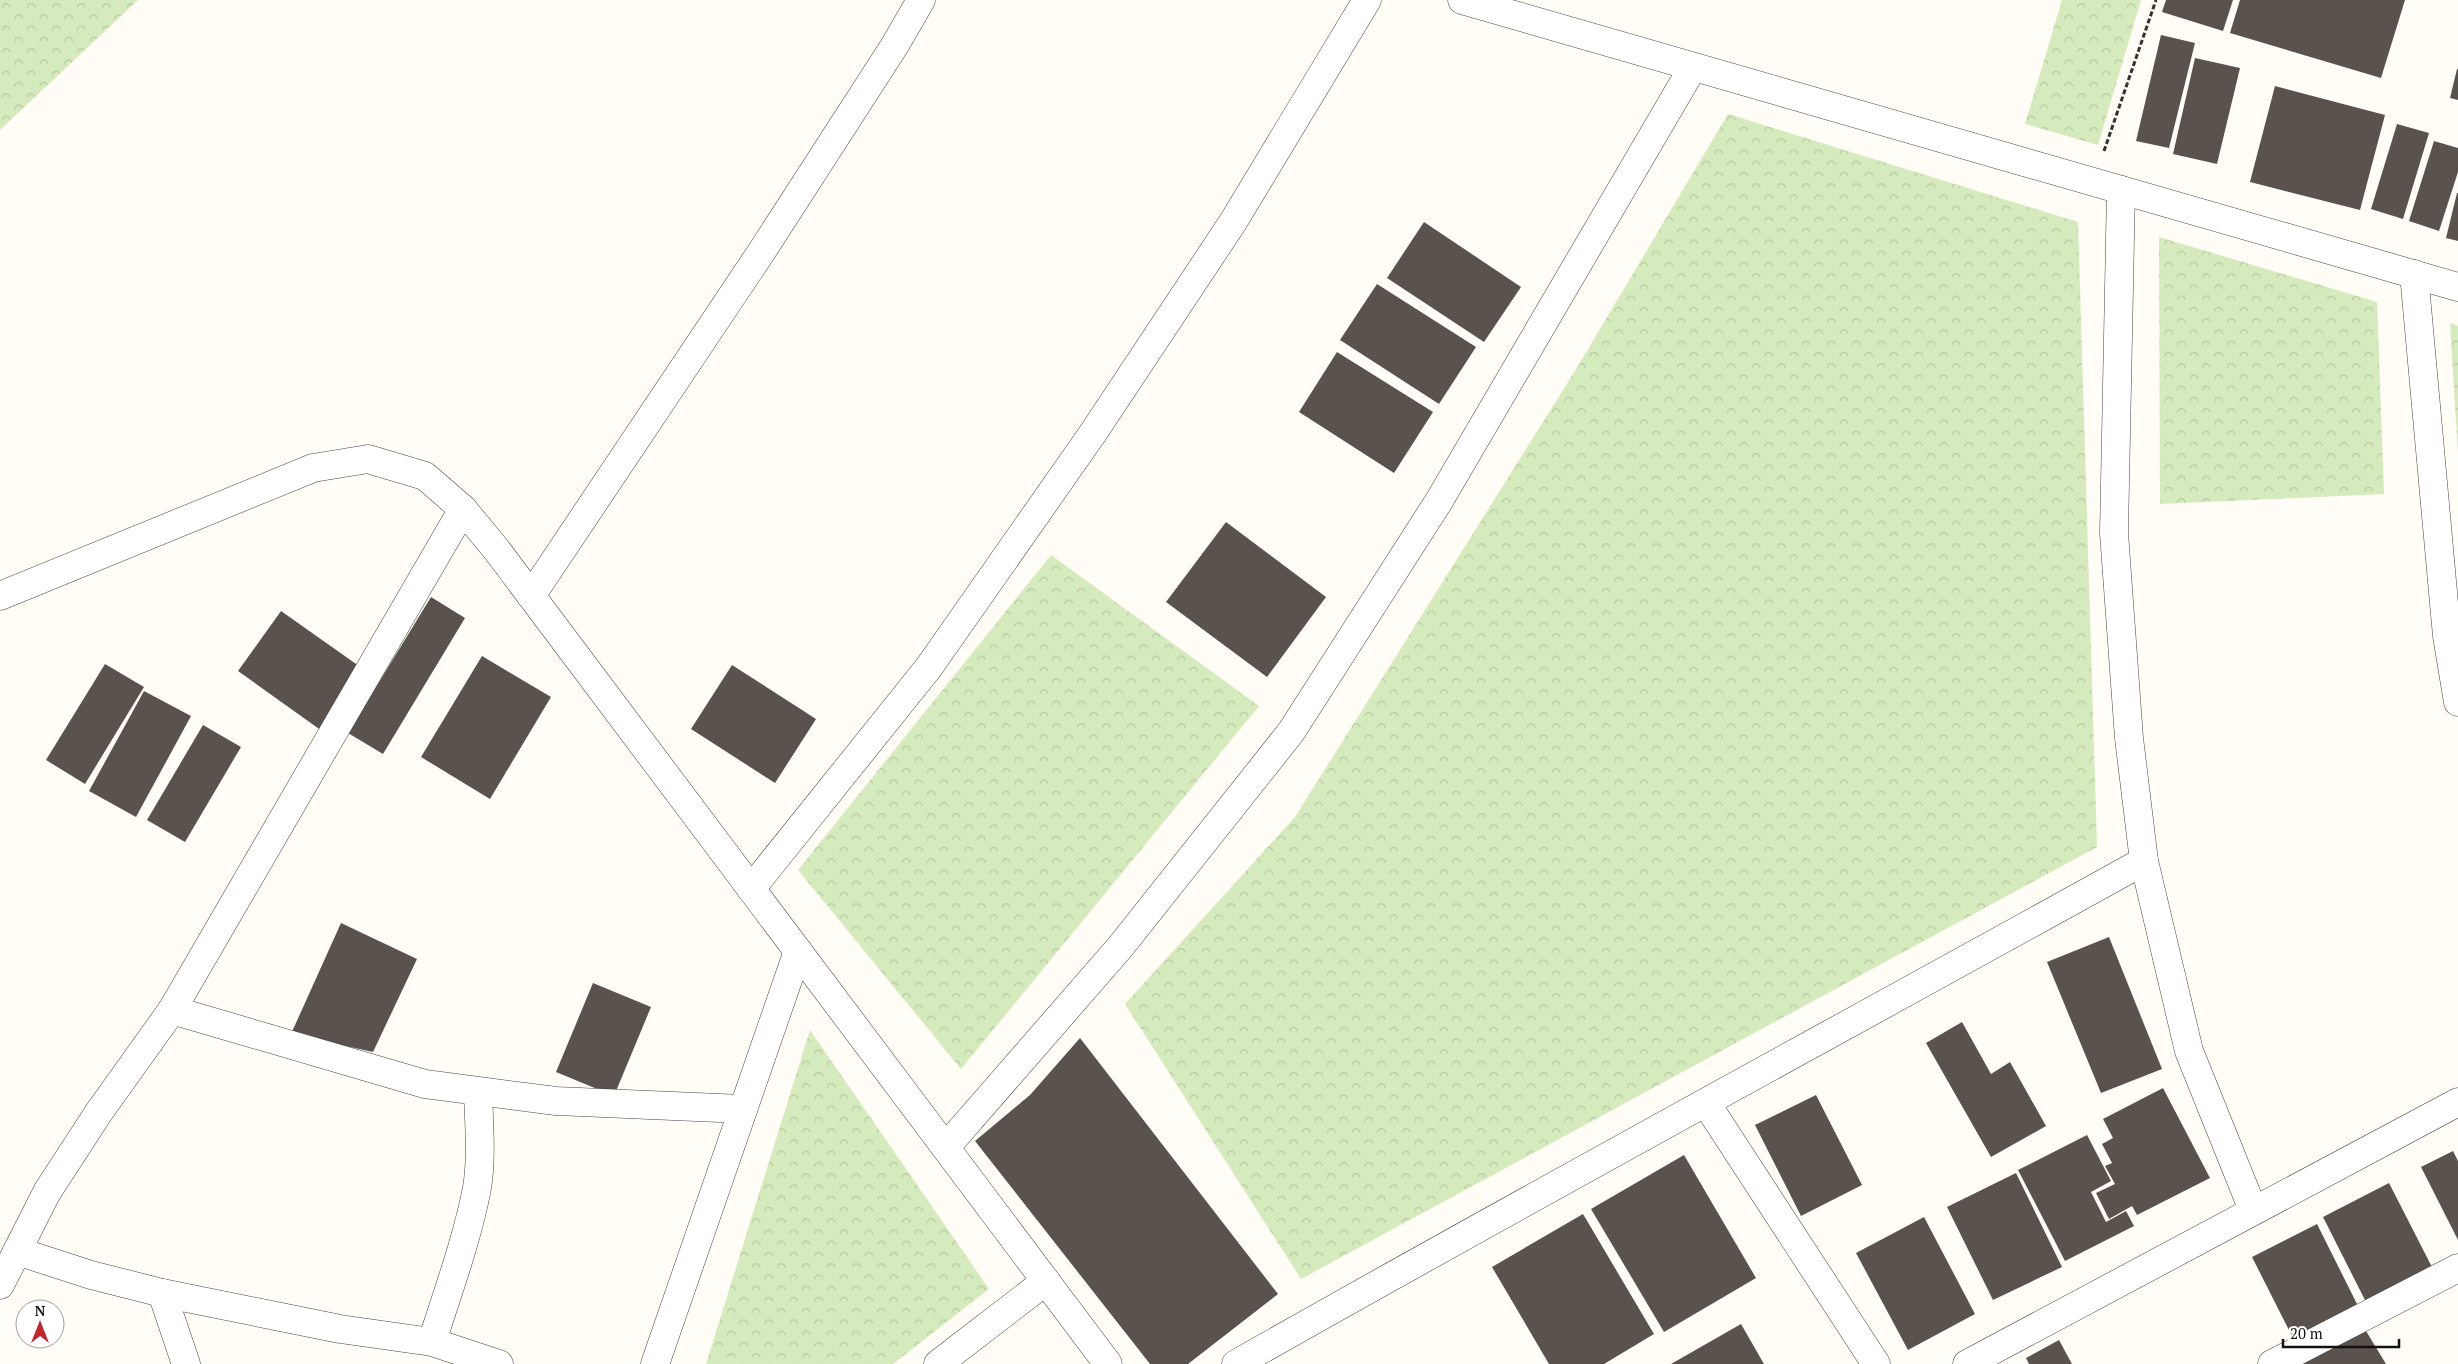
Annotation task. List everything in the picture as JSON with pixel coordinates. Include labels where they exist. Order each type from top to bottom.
[{"type":"street","points":[[532,596],[762,251],[895,45],[921,0]]},
{"type":"street","points":[[751,890],[929,667],[1093,433],[1233,222],[1367,0]]},
{"type":"street","points":[[1462,0],[2458,287]]},
{"type":"street","points":[[946,1147],[1121,946],[1290,732],[1439,500],[1693,67]]},
{"type":"street","points":[[2121,190],[2114,533],[2129,738],[2144,860],[2189,1051],[2253,1210]]},
{"type":"street","points":[[2414,274],[2447,636],[2458,702]]},
{"type":"street","points":[[0,596],[313,468],[368,459],[425,476],[463,509],[532,596],[1108,1364]]},
{"type":"street","points":[[0,1285],[58,1176],[99,1112],[172,1010],[463,509]]},
{"type":"street","points":[[1236,1364],[1483,1224],[1706,1103],[2144,860]]},
{"type":"street","points":[[655,1364],[798,951]]},
{"type":"street","points":[[172,1010],[425,1084],[556,1101],[743,1109]]},
{"type":"street","points":[[432,1342],[467,1230],[477,1186],[480,1145],[478,1092]]},
{"type":"street","points":[[1967,1364],[2458,1102]]},
{"type":"street","points":[[1706,1103],[1876,1364]]},
{"type":"street","points":[[17,1251],[90,1275],[162,1293],[311,1324],[432,1342],[499,1364]]},
{"type":"street","points":[[2272,1364],[2458,1268]]},
{"type":"street","points":[[938,1364],[1046,1281]]},
{"type":"street","points":[[162,1293],[186,1364]]},
{"type":"path","points":[[2093,182],[2156,0]]},
{"type":"green space","points":[[0,0],[138,0],[0,130]]},
{"type":"green space","points":[[2062,0],[2141,0],[2098,145],[2025,124]]},
{"type":"green space","points":[[1728,114],[2078,222],[2097,847],[1301,1279],[1125,1004],[1295,817],[1575,371]]},
{"type":"green space","points":[[2159,237],[2377,302],[2384,494],[2160,504]]},
{"type":"green space","points":[[2450,323],[2458,326],[2458,454]]},
{"type":"green space","points":[[1051,555],[1259,706],[961,1069],[798,870]]},
{"type":"green space","points":[[810,1030],[989,1289],[893,1364],[706,1364]]},
{"type":"building","points":[[2166,0],[2233,0],[2223,31],[2162,12]]},
{"type":"building","points":[[2240,0],[2405,0],[2381,78],[2230,33]]},
{"type":"building","points":[[2161,35],[2195,43],[2169,148],[2136,141]]},
{"type":"building","points":[[2195,58],[2240,68],[2217,164],[2173,154]]},
{"type":"building","points":[[2458,69],[2458,100],[2450,98]]},
{"type":"building","points":[[2275,86],[2385,115],[2360,210],[2250,182]]},
{"type":"building","points":[[2397,124],[2429,133],[2403,219],[2371,209]]},
{"type":"building","points":[[2434,141],[2458,148],[2458,172],[2439,231],[2409,221]]},
{"type":"building","points":[[2458,193],[2458,241],[2446,238]]},
{"type":"building","points":[[1424,222],[1521,287],[1484,342],[1387,278]]},
{"type":"building","points":[[1377,284],[1476,347],[1439,404],[1340,340]]},
{"type":"building","points":[[1337,352],[1433,412],[1394,473],[1299,412]]},
{"type":"building","points":[[1226,522],[1326,597],[1267,677],[1166,602]]},
{"type":"building","points":[[431,597],[465,618],[383,754],[348,733]]},
{"type":"building","points":[[281,611],[366,671],[322,731],[238,671]]},
{"type":"building","points":[[482,656],[551,697],[490,799],[421,757]]},
{"type":"building","points":[[105,664],[144,687],[85,784],[46,760]]},
{"type":"building","points":[[732,665],[816,719],[775,783],[691,729]]},
{"type":"building","points":[[144,691],[191,716],[136,817],[89,791]]},
{"type":"building","points":[[203,725],[241,747],[185,842],[147,820]]},
{"type":"building","points":[[341,923],[417,959],[373,1052],[291,1034]]},
{"type":"building","points":[[2109,937],[2162,1069],[2101,1093],[2047,962]]},
{"type":"building","points":[[593,983],[651,1007],[614,1096],[556,1072]]},
{"type":"building","points":[[1962,1022],[1991,1074],[2010,1062],[2046,1126],[1991,1157],[1926,1043]]},
{"type":"building","points":[[1080,1038],[1278,1294],[1188,1364],[1150,1364],[975,1141],[1030,1095]]},
{"type":"building","points":[[2163,1088],[2210,1178],[2137,1215],[2132,1206],[2109,1219],[2096,1193],[2115,1184],[2105,1166],[2112,1163],[2102,1144],[2113,1138],[2103,1119]]},
{"type":"building","points":[[1816,1095],[1862,1185],[1801,1216],[1755,1125]]},
{"type":"building","points":[[2087,1135],[2111,1181],[2091,1192],[2106,1222],[2126,1211],[2134,1226],[2065,1261],[2018,1170]]},
{"type":"building","points":[[2453,1151],[2458,1161],[2458,1240],[2421,1167]]},
{"type":"building","points":[[1684,1155],[1756,1278],[1664,1332],[1591,1209]]},
{"type":"building","points":[[2016,1173],[2062,1267],[1993,1300],[1947,1207]]},
{"type":"building","points":[[2389,1183],[2434,1271],[2367,1304],[2323,1217]]},
{"type":"building","points":[[1583,1214],[1654,1334],[1604,1364],[1549,1364],[1492,1267]]},
{"type":"building","points":[[1924,1217],[1975,1314],[1908,1350],[1856,1253]]},
{"type":"building","points":[[2317,1224],[2359,1308],[2294,1340],[2252,1257]]},
{"type":"building","points":[[1741,1324],[1764,1364],[1671,1364]]},
{"type":"building","points":[[2363,1326],[2386,1364],[2300,1364]]},
{"type":"building","points":[[2059,1340],[2072,1364],[2029,1364],[2026,1358]]}]
